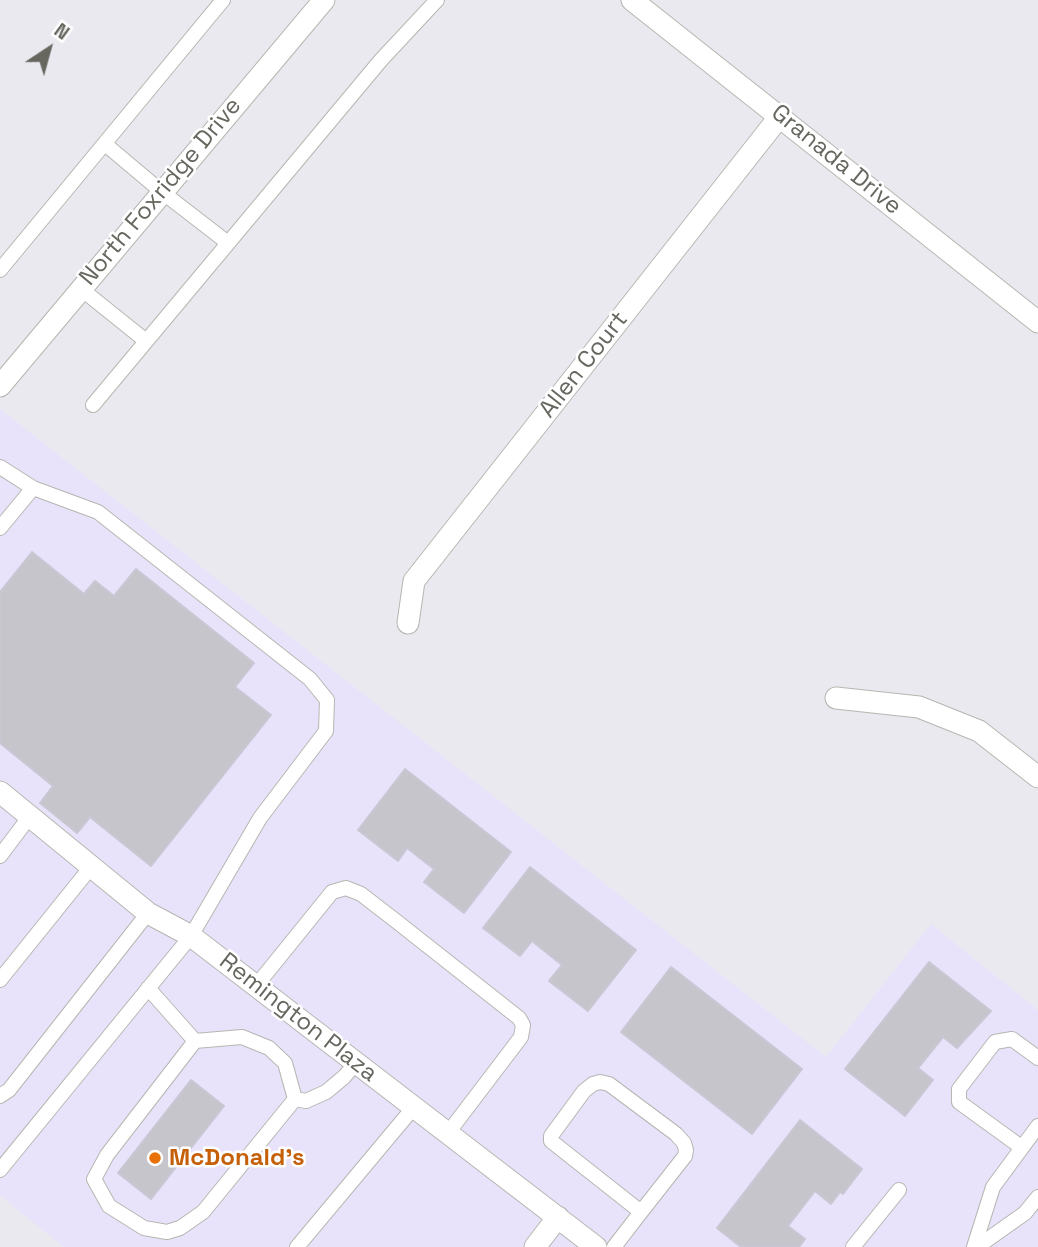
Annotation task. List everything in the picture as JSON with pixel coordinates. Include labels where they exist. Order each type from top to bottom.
[{"type":"street","name":"North Foxridge Drive","points":[[0,386],[324,0]]},
{"type":"street","name":"Granada Drive","points":[[632,0],[1038,322]]},
{"type":"street","name":"Allen Court","points":[[408,623],[414,581],[780,116]]},
{"type":"street","points":[[836,698],[919,707],[979,731],[1038,777]]},
{"type":"street","name":"Remington Plaza","points":[[0,792],[148,913],[191,936],[597,1247]]},
{"type":"street","points":[[535,1247],[558,1217]]},
{"type":"lane","points":[[0,270],[223,0]]},
{"type":"lane","points":[[93,405],[381,60],[437,0]]},
{"type":"lane","points":[[105,144],[228,243]]},
{"type":"lane","points":[[80,288],[146,341]]},
{"type":"lane","points":[[0,467],[33,488],[98,512],[310,678],[327,700],[326,731],[260,818],[191,936],[0,1170]]},
{"type":"lane","points":[[0,528],[33,488]]},
{"type":"lane","points":[[0,856],[30,816]]},
{"type":"lane","points":[[0,980],[91,867]]},
{"type":"lane","points":[[256,986],[332,892],[346,888],[361,894],[397,921],[519,1018],[523,1025],[521,1037],[448,1133]]},
{"type":"lane","points":[[0,1096],[9,1090],[148,913]]},
{"type":"lane","points":[[148,988],[195,1041]]},
{"type":"lane","points":[[242,1037],[269,1048],[285,1063],[295,1099],[203,1212],[180,1228],[167,1232],[144,1228],[109,1206],[94,1179],[107,1155],[195,1041],[242,1037]]},
{"type":"lane","points":[[1021,1147],[959,1102],[959,1089],[995,1042],[1012,1040],[1038,1058]]},
{"type":"lane","points":[[295,1099],[306,1101],[326,1092],[356,1063]]},
{"type":"lane","points":[[614,1247],[685,1156],[684,1143],[609,1084],[593,1084],[584,1091],[551,1136],[551,1142],[641,1212]]},
{"type":"lane","points":[[297,1247],[414,1107]]},
{"type":"lane","points":[[976,1247],[992,1187],[1038,1126]]},
{"type":"lane","points":[[853,1247],[899,1190]]},
{"type":"lane","points":[[976,1247],[1025,1213],[1038,1197]]},
{"type":"shaded area","points":[[0,409],[826,1057],[931,924],[1038,1010],[1038,1247],[64,1247],[20,1212],[0,1195]]},
{"type":"building","points":[[32,552],[84,594],[95,581],[114,596],[136,569],[254,663],[235,687],[271,715],[151,866],[90,817],[77,833],[40,803],[53,786],[0,743],[0,592]]},
{"type":"building","points":[[405,769],[511,852],[464,913],[424,882],[434,869],[407,848],[398,861],[358,830]]},
{"type":"building","points":[[530,867],[636,950],[588,1011],[549,981],[562,965],[532,941],[520,956],[483,928]]},
{"type":"building","points":[[929,962],[991,1011],[957,1048],[943,1037],[918,1068],[933,1080],[905,1116],[845,1069]]},
{"type":"building","points":[[671,967],[802,1069],[752,1134],[621,1032]]},
{"type":"building","points":[[191,1080],[224,1106],[151,1199],[118,1173]]},
{"type":"building","points":[[800,1120],[862,1169],[843,1194],[840,1192],[831,1204],[815,1191],[788,1226],[805,1239],[799,1247],[741,1247],[717,1228]]},
{"type":"place","name":"McDonald's","points":[[155,1158]]}]
